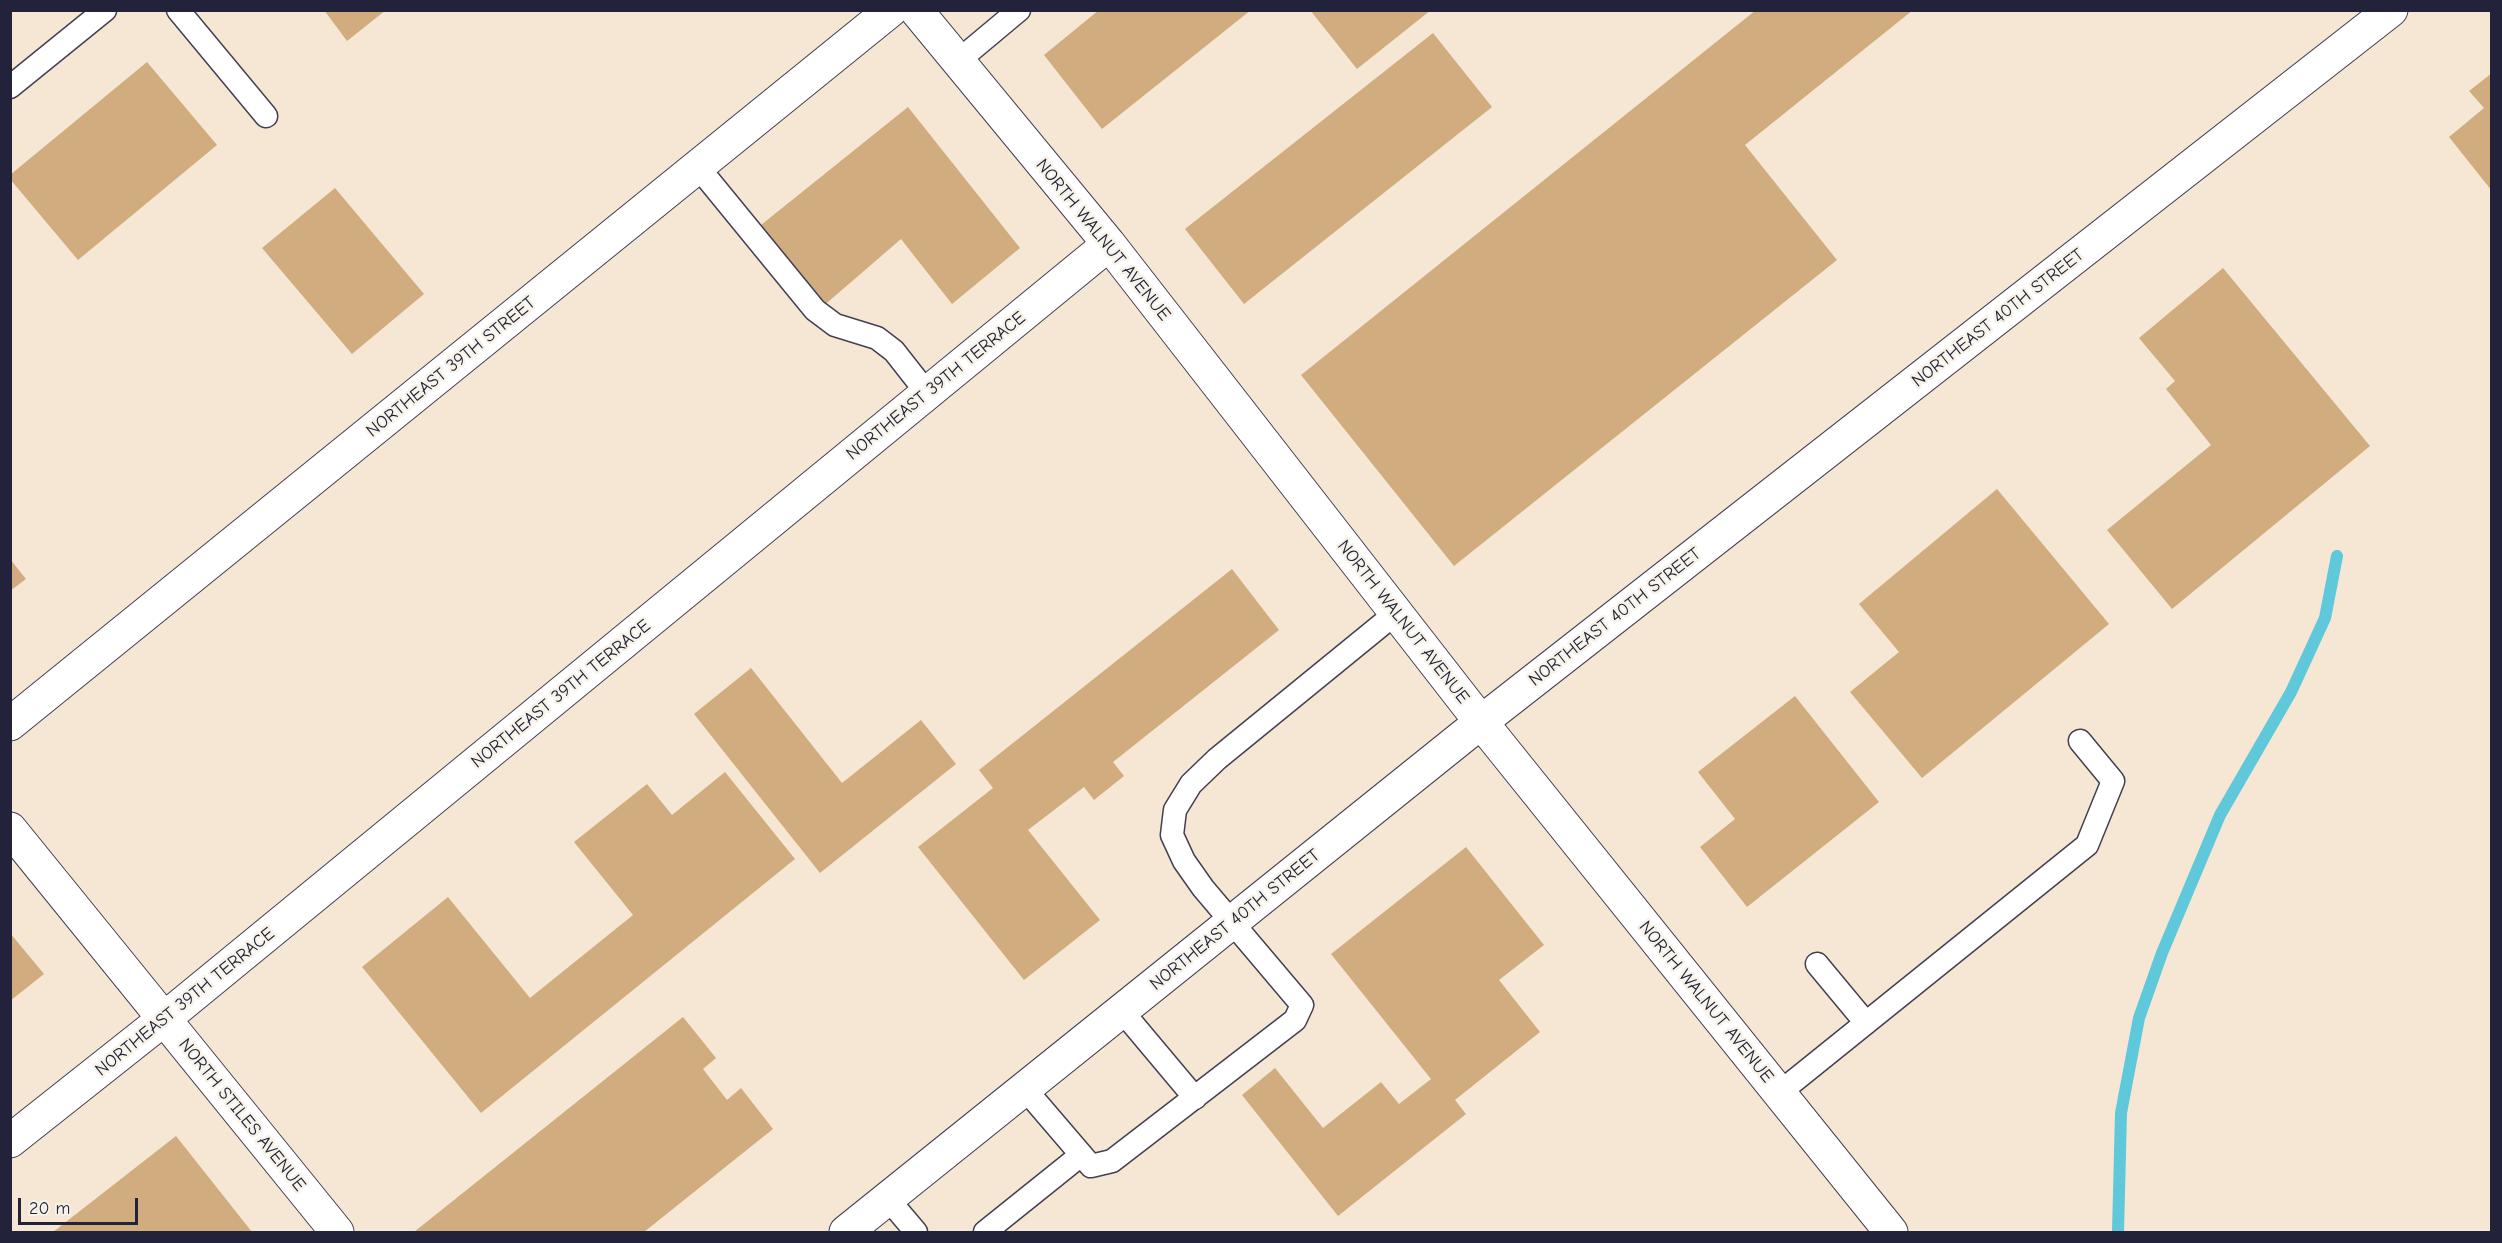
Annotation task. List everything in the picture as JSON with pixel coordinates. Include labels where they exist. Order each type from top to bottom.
[{"type":"street","name":"NORTHEAST 39TH STREET","points":[[10,724],[891,10]]},
{"type":"street","name":"NORTH WALNUT AVENUE","points":[[916,10],[1109,244],[1481,722],[1891,1233]]},
{"type":"street","name":"NORTHEAST 40TH STREET","points":[[846,1233],[1481,722],[2391,10]]},
{"type":"street","name":"NORTHEAST 39TH TERRACE","points":[[10,1141],[164,1019],[1109,244]]},
{"type":"street","name":"NORTH STILES AVENUE","points":[[10,829],[337,1233]]},
{"type":"lane","points":[[10,87],[105,10]]},
{"type":"lane","points":[[178,10],[266,116]]},
{"type":"lane","points":[[958,61],[1019,10]]},
{"type":"lane","points":[[698,167],[815,310],[835,325],[877,338],[894,351],[927,393]]},
{"type":"lane","points":[[1025,1089],[1091,1166],[1112,1161],[1295,1020],[1302,1005],[1232,923],[1184,861],[1172,835],[1175,810],[1191,784],[1217,759],[1396,613]]},
{"type":"lane","points":[[1779,1093],[2087,845],[2114,781],[2080,741]]},
{"type":"lane","points":[[1817,964],[1866,1023]]},
{"type":"lane","points":[[1122,1011],[1195,1098]]},
{"type":"lane","points":[[985,1233],[1082,1155]]},
{"type":"lane","points":[[888,1199],[916,1233]]},
{"type":"building","points":[[324,10],[386,10],[347,41]]},
{"type":"building","points":[[1099,10],[1251,10],[1102,129],[1044,55]]},
{"type":"building","points":[[1310,10],[1431,10],[1357,69]]},
{"type":"building","points":[[1756,10],[1913,10],[1745,145],[1837,260],[1454,566],[1301,375]]},
{"type":"building","points":[[1433,33],[1492,107],[1244,304],[1185,229]]},
{"type":"building","points":[[147,62],[217,145],[78,260],[10,179],[10,175]]},
{"type":"building","points":[[2492,73],[2492,191],[2449,137],[2484,108],[2469,91]]},
{"type":"building","points":[[908,107],[1020,248],[952,304],[901,239],[821,308],[756,229]]},
{"type":"building","points":[[335,188],[424,294],[352,354],[262,248]]},
{"type":"building","points":[[2223,268],[2370,446],[2172,609],[2107,530],[2211,445],[2166,389],[2175,381],[2139,338]]},
{"type":"building","points":[[1997,489],[2109,624],[1922,778],[1850,692],[1899,652],[1859,604]]},
{"type":"building","points":[[10,559],[26,579],[10,591]]},
{"type":"building","points":[[1232,569],[1279,630],[1113,762],[1124,776],[1094,800],[1084,787],[1028,830],[1100,920],[1024,980],[918,847],[993,788],[979,770]]},
{"type":"building","points":[[751,668],[842,783],[921,720],[956,764],[820,873],[694,714]]},
{"type":"building","points":[[1795,696],[1879,802],[1747,907],[1700,847],[1735,819],[1698,772]]},
{"type":"building","points":[[725,772],[795,859],[481,1113],[362,967],[448,897],[530,998],[633,915],[574,842],[647,784],[672,815]]},
{"type":"building","points":[[1466,847],[1544,945],[1499,980],[1540,1032],[1455,1100],[1466,1114],[1338,1216],[1242,1095],[1275,1068],[1323,1128],[1381,1082],[1399,1104],[1431,1079],[1331,954]]},
{"type":"building","points":[[10,933],[44,974],[10,1001]]},
{"type":"building","points":[[683,1017],[716,1058],[703,1069],[727,1100],[741,1088],[773,1129],[644,1232],[414,1232]]},
{"type":"building","points":[[176,1136],[252,1232],[53,1232]]},
{"type":"waterway","points":[[2118,1232],[2121,1113],[2139,1018],[2162,953],[2220,815],[2291,692],[2325,618],[2337,556]]}]
